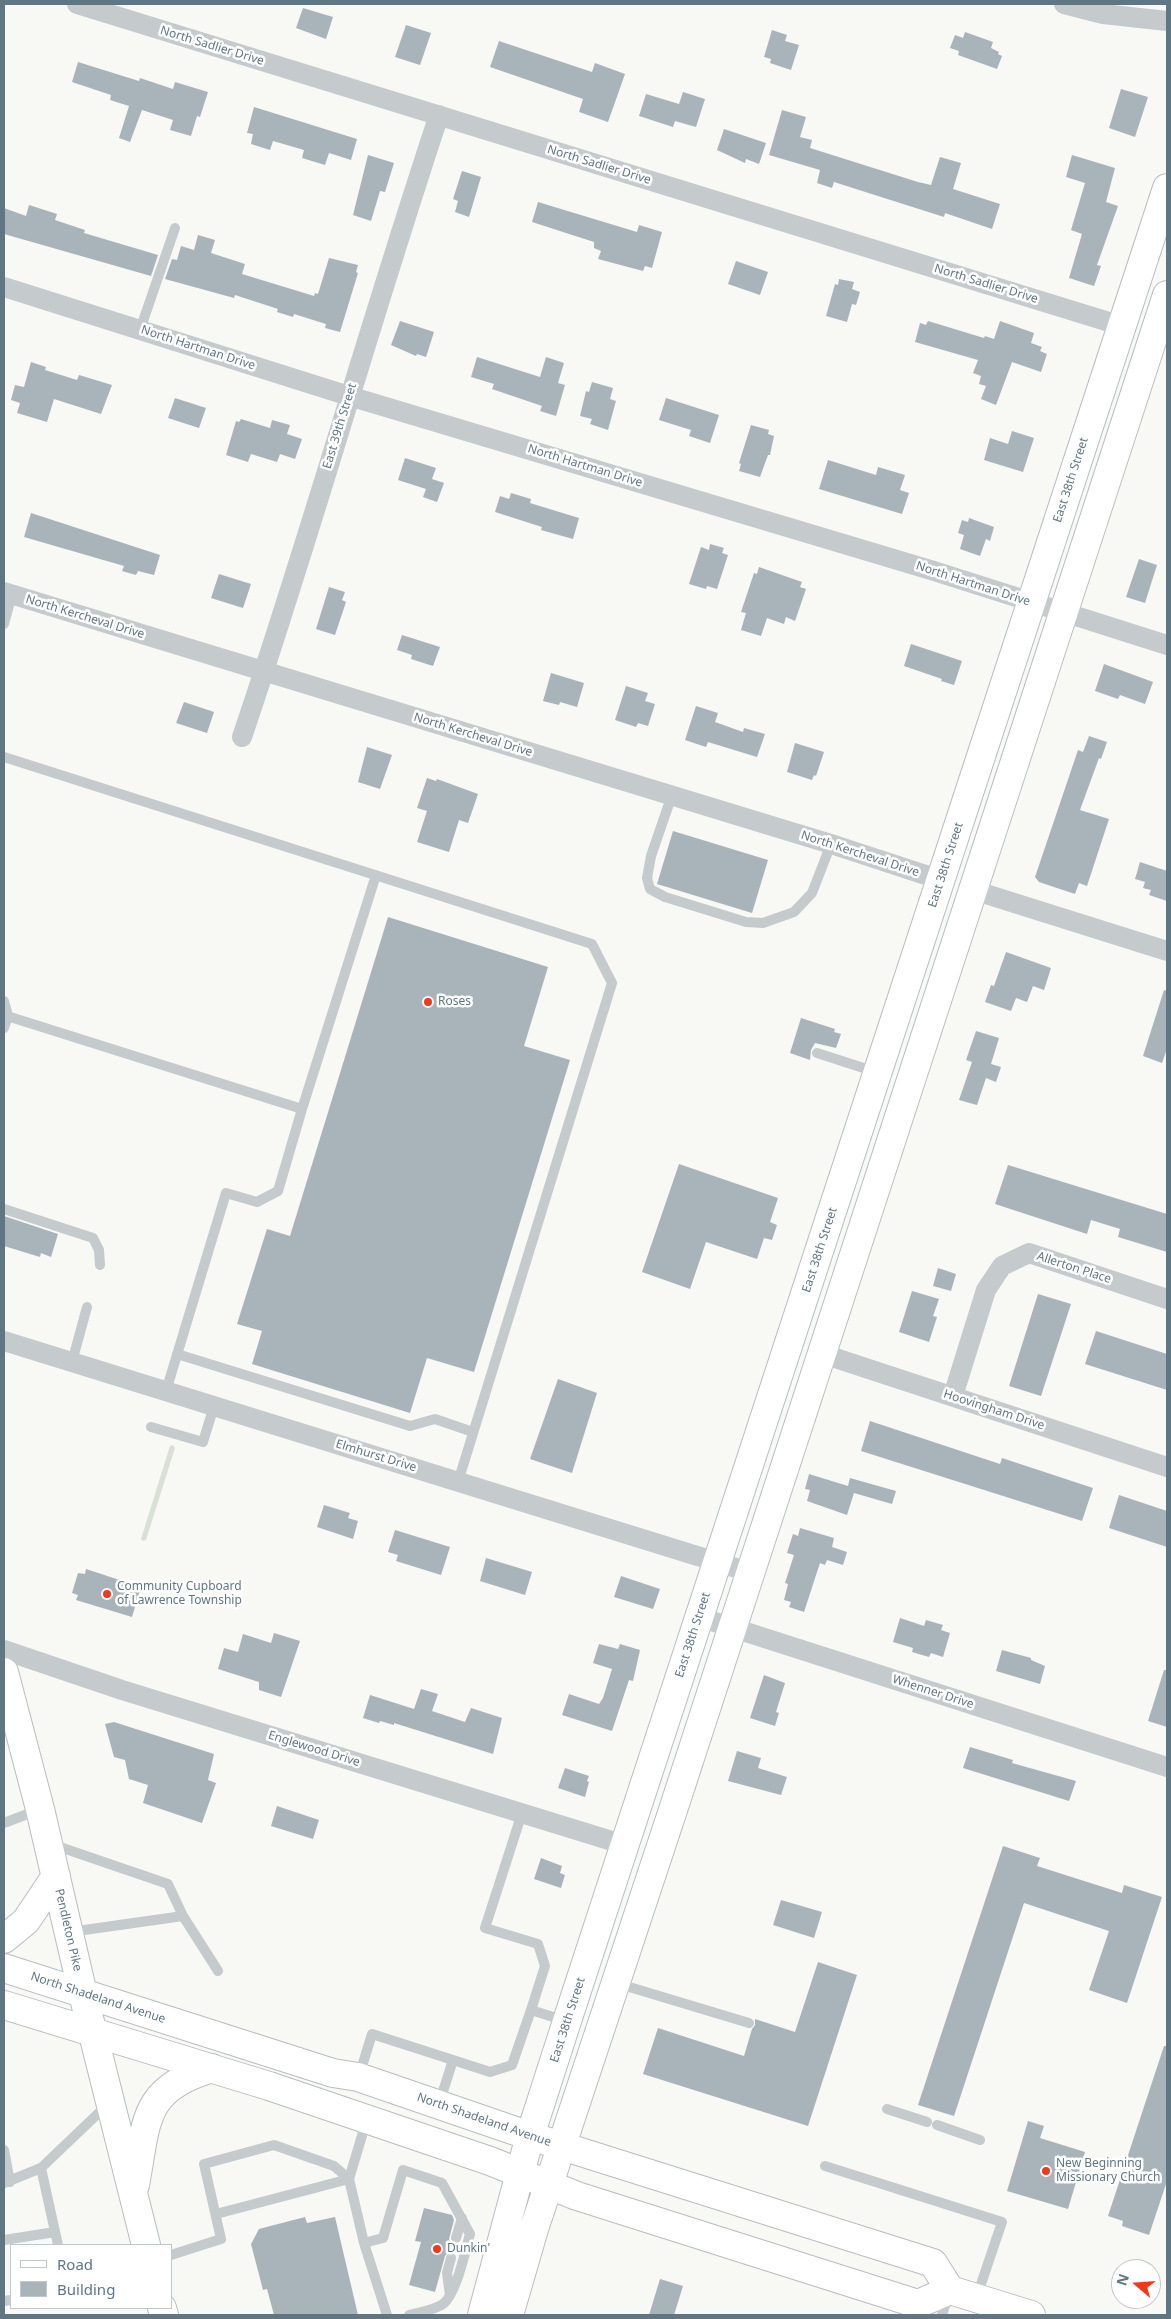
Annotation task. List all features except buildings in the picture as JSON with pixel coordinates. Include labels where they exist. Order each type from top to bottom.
[{"type":"main road","name":"East 38th Street","points":[[482,2315],[530,2136],[567,2021],[1167,188]]},
{"type":"main road","points":[[509,2315],[534,2229],[550,2185],[1063,613],[1161,338],[1167,295]]},
{"type":"main road","name":"Pendleton Pike","points":[[5,1680],[40,1809],[83,1994],[146,2244]]},
{"type":"main road","points":[[4,1939],[26,1921],[56,1876]]},
{"type":"main road","name":"North Shadeland Avenue","points":[[4,1968],[333,2073],[358,2077],[530,2136],[933,2263],[950,2290]]},
{"type":"main road","points":[[4,2005],[212,2068],[490,2161],[550,2185],[918,2304],[950,2290],[1031,2315]]},
{"type":"main road","points":[[133,2194],[148,2116],[152,2106],[163,2092],[176,2082],[189,2075],[212,2068]]},
{"type":"street","name":"North Sadlier Drive","points":[[77,4],[1122,326]]},
{"type":"street","points":[[1064,4],[1103,14],[1167,21]]},
{"type":"street","name":"East 39th Street","points":[[242,737],[392,256],[440,116]]},
{"type":"street","name":"North Hartman Drive","points":[[4,287],[349,396],[934,571],[1167,645]]},
{"type":"street","name":"North Kercheval Drive","points":[[8,593],[831,844],[941,880]]},
{"type":"street","points":[[973,890],[1167,951]]},
{"type":"street","name":"Allerton Place","points":[[953,1396],[986,1290],[1002,1266],[1029,1253],[1167,1299]]},
{"type":"street","name":"Elmhurst Drive","points":[[4,1340],[749,1572]]},
{"type":"street","name":"Hoovingham Drive","points":[[820,1353],[1167,1467]]},
{"type":"street","name":"Whenner Drive","points":[[699,1617],[1167,1767]]},
{"type":"street","name":"Englewood Drive","points":[[4,1650],[122,1690],[625,1845]]},
{"type":"lane","points":[[140,330],[175,228]]},
{"type":"lane","points":[[4,624],[8,593]]},
{"type":"lane","points":[[4,756],[592,944],[612,983],[458,1482]]},
{"type":"lane","points":[[672,796],[651,856],[647,878],[650,889],[665,897],[746,922],[763,923],[794,912],[812,893],[831,844]]},
{"type":"lane","points":[[166,1391],[226,1193],[257,1202],[278,1191],[376,875]]},
{"type":"lane","points":[[4,1001],[6,1016],[4,1028]]},
{"type":"lane","points":[[6,1016],[302,1109]]},
{"type":"lane","points":[[817,1053],[878,1072]]},
{"type":"lane","points":[[4,1209],[93,1238],[99,1250],[100,1265]]},
{"type":"lane","points":[[72,1362],[87,1308]]},
{"type":"lane","points":[[177,1354],[410,1426],[435,1419],[473,1432]]},
{"type":"lane","points":[[151,1427],[203,1442],[214,1406]]},
{"type":"lane","points":[[4,1823],[40,1809]]},
{"type":"lane","points":[[358,2077],[372,2034],[490,2072],[512,2065],[545,1966],[538,1944],[485,1928],[522,1813]]},
{"type":"lane","points":[[48,1843],[168,1884],[183,1916],[218,1971]]},
{"type":"lane","points":[[69,1932],[183,1916]]},
{"type":"lane","points":[[615,1982],[749,2023]]},
{"type":"lane","points":[[531,2010],[567,2021]]},
{"type":"lane","points":[[439,2105],[453,2060]]},
{"type":"lane","points":[[4,2150],[7,2183],[41,2168],[110,2103]]},
{"type":"lane","points":[[887,2109],[927,2122]]},
{"type":"lane","points":[[367,2120],[349,2179],[364,2244],[388,2315]]},
{"type":"lane","points":[[937,2125],[980,2140]]},
{"type":"lane","points":[[172,2255],[221,2239],[204,2164],[274,2145],[334,2166],[349,2179]]},
{"type":"lane","points":[[825,2166],[1002,2222],[977,2298]]},
{"type":"lane","points":[[41,2168],[58,2244]]},
{"type":"lane","points":[[364,2244],[383,2238],[403,2170],[442,2183],[470,2234],[450,2296],[442,2304],[409,2315]]},
{"type":"lane","points":[[216,2214],[349,2179]]},
{"type":"lane","points":[[456,2238],[462,2218]]},
{"type":"lane","points":[[4,2240],[55,2232]]},
{"type":"lane","points":[[450,2296],[447,2273],[451,2258]]},
{"type":"lane","points":[[942,2315],[950,2290]]},
{"type":"shaded area","points":[[173,1445],[175,1448],[146,1540],[143,1541],[141,1539],[170,1446]]},
{"type":"place","name":"Roses","points":[[428,1002]]},
{"type":"place","name":"Community Cupboard of Lawrence Township","points":[[107,1594]]},
{"type":"place","name":"New Beginning Missionary Church","points":[[1046,2171]]},
{"type":"place","name":"Dunkin'","points":[[437,2249]]}]
